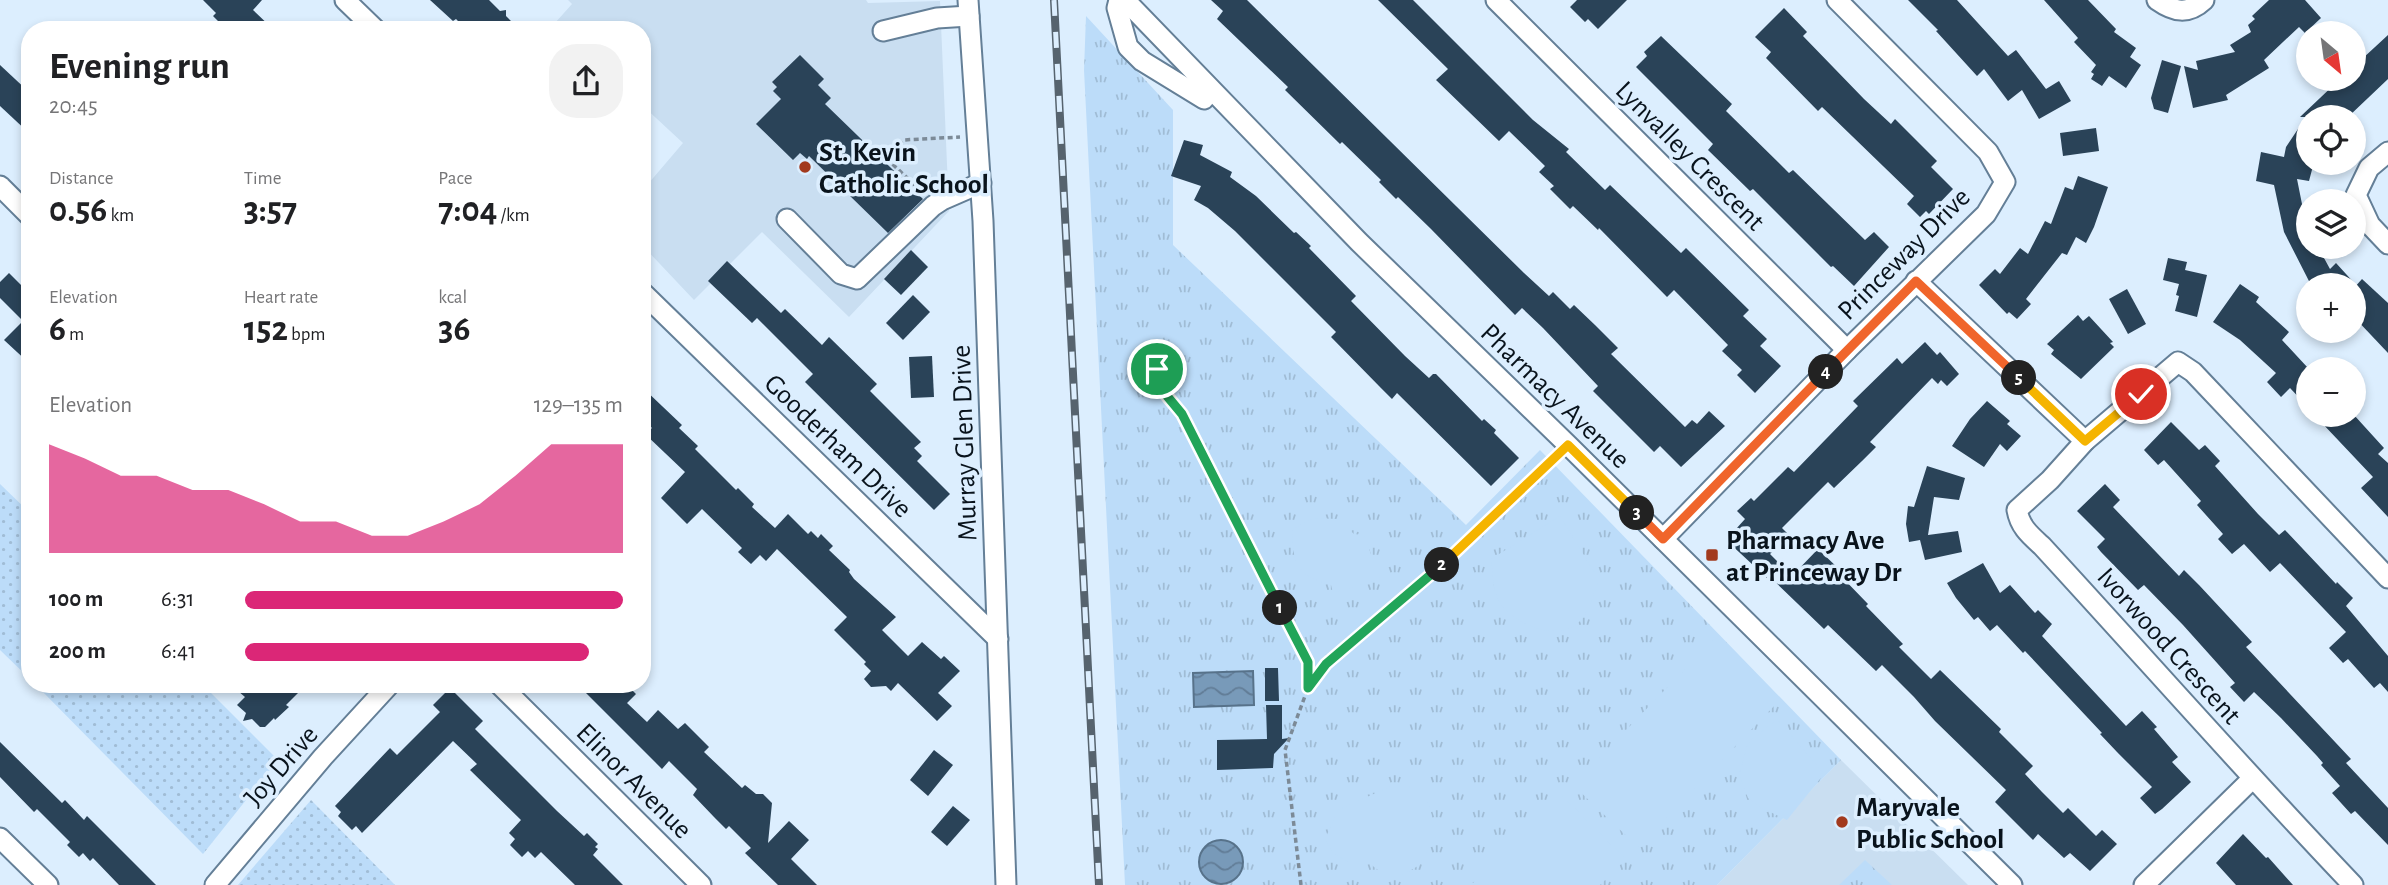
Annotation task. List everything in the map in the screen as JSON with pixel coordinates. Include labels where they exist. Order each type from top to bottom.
[{"type":"street","points":[[345,0],[367,21]]},
{"type":"street","points":[[1118,0],[1116,8],[1128,47],[1142,61],[1204,99]]},
{"type":"street","name":"Lynvalley Crescent","points":[[1496,0],[1847,350]]},
{"type":"street","name":"Princeway Drive","points":[[1663,539],[1847,350],[1986,214],[2005,182],[1988,152],[1837,0]]},
{"type":"street","points":[[2157,0],[2169,8],[2185,12],[2204,0]]},
{"type":"street","name":"Pharmacy Avenue","points":[[1132,6],[1359,242],[2012,885]]},
{"type":"street","points":[[883,31],[969,8]]},
{"type":"street","name":"Murray Glen Drive","points":[[969,8],[981,183],[1006,885]]},
{"type":"street","points":[[2388,152],[2369,168],[2356,195],[2370,225],[2388,244]]},
{"type":"street","points":[[787,219],[841,274],[857,279],[936,205],[981,183]]},
{"type":"street","points":[[0,186],[21,207]]},
{"type":"street","points":[[1916,281],[2085,441],[2178,362],[2193,372],[2388,578]]},
{"type":"street","name":"Gooderham Drive","points":[[651,301],[998,639]]},
{"type":"street","name":"Ivorwood Crescent","points":[[2085,441],[2050,480],[2017,510],[2026,533],[2042,546],[2164,677],[2252,779],[2353,885]]},
{"type":"street","name":"Joy Drive","points":[[215,885],[323,757],[382,693]]},
{"type":"street","name":"Elinor Avenue","points":[[508,693],[701,885]]},
{"type":"street","points":[[2144,885],[2252,779]]},
{"type":"street","points":[[0,838],[48,885]]},
{"type":"path","points":[[936,205],[885,157],[904,140],[977,136]]},
{"type":"path","points":[[1157,369],[1162,390],[1182,414],[1308,662],[1308,688]]},
{"type":"path","points":[[1301,885],[1284,750],[1308,688],[1326,664],[1434,572],[1568,445]]},
{"type":"shaded area","name":"St. Kevin Catholic School","points":[[568,0],[866,0],[868,3],[940,1],[949,211],[849,317],[762,232],[694,300],[651,255],[651,180],[683,143],[651,113],[651,21],[557,21],[572,4]]},
{"type":"shaded area","name":"Maryvale Public School","points":[[1841,760],[1968,885],[1717,885]]},
{"type":"green space","points":[[1086,16],[1173,110],[1173,245],[1466,525],[1540,450],[1841,760],[1717,885],[1125,885],[1084,70]]},
{"type":"green space","points":[[0,484],[21,504],[21,670],[0,650]]},
{"type":"green space","points":[[1560,516],[1599,580],[1584,616],[1575,625],[1564,630],[1551,631],[1525,623],[1503,607],[1495,593],[1491,559]]},
{"type":"green space","points":[[1314,518],[1338,519],[1354,534],[1364,535],[1380,579],[1333,593],[1331,585],[1303,572],[1295,559],[1293,529]]},
{"type":"green space","points":[[1713,640],[1778,702],[1638,847],[1573,785]]},
{"type":"green space","points":[[44,693],[211,693],[278,760],[203,854]]},
{"type":"green space","points":[[1777,719],[1824,774],[1787,820],[1748,798],[1739,775],[1748,743]]},
{"type":"green space","points":[[1398,783],[1421,791],[1430,807],[1436,837],[1418,866],[1392,881],[1369,863],[1350,863],[1333,853],[1325,839],[1338,810]]},
{"type":"green space","points":[[1561,795],[1626,859],[1600,885],[1471,885]]},
{"type":"green space","points":[[311,800],[395,885],[238,885]]},
{"type":"green space","points":[[1865,860],[1892,885],[1839,885]]},
{"type":"water","points":[[1253,671],[1254,705],[1194,707],[1193,673]]},
{"type":"water","points":[[1221,840],[1230,841],[1237,846],[1242,853],[1242,871],[1237,878],[1230,883],[1221,884],[1212,883],[1205,878],[1200,871],[1199,862],[1200,853],[1205,846],[1212,841]]},
{"type":"building","points":[[203,0],[262,0],[253,10],[265,21],[218,21],[213,16],[216,13]]},
{"type":"building","points":[[430,0],[489,0],[500,11],[506,10],[506,16],[511,21],[456,19],[453,21]]},
{"type":"building","points":[[1211,0],[1247,0],[1524,273],[1549,296],[1553,292],[1570,309],[1574,305],[1595,325],[1618,348],[1611,354],[1685,427],[1692,420],[1697,424],[1709,411],[1725,426],[1681,467],[1660,446],[1654,452],[1593,391],[1598,386],[1543,328],[1522,308],[1515,315],[1431,229],[1379,182],[1381,180],[1285,90],[1288,87],[1217,19],[1223,11]]},
{"type":"building","points":[[1378,0],[1413,0],[1533,120],[1569,149],[1566,152],[1605,190],[1610,185],[1681,253],[1686,248],[1749,310],[1743,316],[1767,339],[1760,346],[1781,366],[1755,393],[1737,375],[1742,370],[1722,351],[1728,345],[1674,290],[1667,297],[1599,228],[1598,230],[1573,206],[1570,209],[1550,189],[1554,186],[1539,172],[1545,166],[1509,131],[1499,141],[1436,80],[1448,69]]},
{"type":"building","points":[[1577,0],[1627,0],[1598,29],[1588,19],[1585,22],[1570,7]]},
{"type":"building","points":[[1908,0],[1957,0],[2008,56],[2016,50],[2046,89],[2059,81],[2071,101],[2039,119],[2022,90],[2008,101],[1984,69],[1977,76]]},
{"type":"building","points":[[2044,0],[2088,0],[2116,29],[2114,32],[2136,48],[2130,57],[2141,65],[2126,88],[2109,76],[2102,86],[2091,79],[2094,74],[2091,72],[2096,65],[2074,42],[2078,38]]},
{"type":"building","points":[[2269,0],[2305,0],[2321,18],[2318,21],[2296,21],[2296,30],[2264,60],[2269,68],[2226,95],[2228,100],[2193,108],[2184,66],[2198,70],[2196,61],[2235,52],[2230,45],[2251,32],[2248,25],[2255,19],[2252,16]]},
{"type":"building","points":[[1784,8],[1807,32],[1803,36],[1864,99],[1891,124],[1895,119],[1937,161],[1931,167],[1953,189],[1929,214],[1926,211],[1920,217],[1907,204],[1914,196],[1822,107],[1818,111],[1766,58],[1771,52],[1755,37]]},
{"type":"building","points":[[2388,35],[2388,79],[2361,105],[2313,105],[2327,91],[2366,91],[2366,55]]},
{"type":"building","points":[[1661,36],[1732,104],[1726,111],[1789,173],[1793,170],[1865,240],[1874,232],[1889,247],[1854,286],[1831,267],[1753,189],[1750,191],[1708,150],[1713,144],[1636,67],[1647,56],[1644,52]]},
{"type":"building","points":[[800,55],[824,79],[818,85],[831,98],[825,104],[923,199],[888,233],[809,156],[807,159],[800,153],[793,160],[756,124],[781,99],[773,91],[777,87],[772,82]]},
{"type":"building","points":[[2162,60],[2181,66],[2168,113],[2154,109],[2151,98]]},
{"type":"building","points":[[0,65],[21,85],[21,126],[0,106]]},
{"type":"building","points":[[2096,128],[2099,151],[2063,156],[2060,133]]},
{"type":"building","points":[[2296,132],[2296,175],[2311,175],[2309,181],[2297,179],[2299,189],[2296,189],[2296,256],[2284,232],[2274,185],[2256,181],[2261,152],[2284,157],[2286,147]]},
{"type":"building","points":[[1184,140],[1203,145],[1200,155],[1232,172],[1230,177],[1256,196],[1311,246],[1309,248],[1356,296],[1351,301],[1405,356],[1429,378],[1436,374],[1482,421],[1484,419],[1496,430],[1494,433],[1519,458],[1491,486],[1397,393],[1392,399],[1331,337],[1336,332],[1235,231],[1194,200],[1201,186],[1171,176]]},
{"type":"building","points":[[2078,176],[2108,187],[2094,227],[2086,243],[2076,237],[2067,255],[2062,253],[2026,299],[2031,304],[2017,319],[2009,312],[2007,314],[1979,285],[1995,269],[2000,274],[2020,248],[2028,254],[2045,221],[2051,224],[2065,187],[2073,190]]},
{"type":"building","points":[[911,250],[928,267],[901,295],[884,279]]},
{"type":"building","points":[[2168,258],[2187,262],[2185,270],[2207,275],[2197,317],[2175,311],[2179,284],[2163,280]]},
{"type":"building","points":[[2298,259],[2325,259],[2330,269],[2336,263],[2345,273],[2305,273]]},
{"type":"building","points":[[727,261],[781,313],[785,309],[822,345],[829,337],[877,384],[870,391],[921,442],[914,448],[922,456],[917,461],[950,494],[934,510],[805,382],[813,374],[757,318],[752,323],[708,281]]},
{"type":"building","points":[[9,273],[21,285],[21,319],[0,298],[0,282]]},
{"type":"building","points":[[2366,283],[2388,303],[2388,353],[2366,330]]},
{"type":"building","points":[[2240,284],[2259,297],[2256,302],[2289,332],[2282,340],[2298,357],[2296,394],[2290,388],[2281,397],[2267,382],[2276,373],[2240,340],[2213,322]]},
{"type":"building","points":[[2127,289],[2146,324],[2128,334],[2109,299]]},
{"type":"building","points":[[913,295],[930,312],[903,340],[886,323]]},
{"type":"building","points":[[2078,315],[2083,321],[2089,316],[2113,342],[2110,343],[2114,347],[2081,379],[2051,354],[2054,350],[2047,344]]},
{"type":"building","points":[[21,323],[21,356],[4,340]]},
{"type":"building","points":[[1925,342],[1937,355],[1940,352],[1959,374],[1947,386],[1941,380],[1938,384],[1932,378],[1870,442],[1876,447],[1862,461],[1834,488],[1828,482],[1782,528],[1789,535],[1770,554],[1792,576],[1818,549],[1839,569],[1836,571],[1903,644],[1899,647],[1931,679],[1940,670],[2001,729],[1999,732],[2033,766],[2025,774],[2063,813],[2068,808],[2096,836],[2102,830],[2117,844],[2090,871],[2070,853],[2064,858],[2038,834],[2033,840],[1995,802],[2006,790],[1882,665],[1876,671],[1828,625],[1824,629],[1769,576],[1767,578],[1726,540],[1745,519],[1737,511],[1751,498],[1754,501],[1788,467],[1794,472],[1858,406],[1853,401],[1897,358],[1902,364]]},
{"type":"building","points":[[932,356],[934,397],[911,398],[909,357]]},
{"type":"building","points":[[651,396],[682,425],[679,428],[698,446],[695,449],[736,490],[738,488],[754,504],[752,507],[775,528],[788,514],[808,534],[811,531],[818,538],[821,534],[833,546],[829,550],[850,570],[854,579],[896,617],[882,630],[908,656],[922,642],[941,659],[944,656],[960,671],[938,693],[952,706],[937,721],[898,683],[891,691],[886,686],[871,687],[864,679],[871,671],[864,664],[866,662],[834,630],[847,617],[777,549],[766,561],[760,555],[751,564],[738,552],[742,548],[702,509],[687,524],[661,498],[685,472],[651,440]]},
{"type":"building","points":[[1987,401],[2010,421],[2007,424],[2021,436],[2007,451],[2000,444],[1984,467],[1952,446],[1970,419]]},
{"type":"building","points":[[2171,422],[2199,450],[2205,445],[2220,461],[2215,466],[2258,514],[2279,535],[2285,530],[2336,584],[2337,582],[2353,598],[2346,606],[2388,656],[2388,692],[2380,683],[2374,688],[2348,659],[2343,663],[2329,648],[2346,632],[2280,563],[2270,572],[2244,544],[2232,554],[2218,539],[2223,534],[2197,505],[2201,501],[2164,460],[2158,465],[2144,450]]},
{"type":"building","points":[[2326,427],[2365,427],[2384,448],[2378,454],[2388,463],[2388,517],[2361,488],[2373,477]]},
{"type":"building","points":[[1927,466],[1965,478],[1959,500],[1934,497],[1928,535],[1958,531],[1962,552],[1925,560],[1920,540],[1909,542],[1906,524],[1908,506],[1914,507]]},
{"type":"building","points":[[2105,484],[2120,500],[2113,507],[2179,576],[2184,570],[2199,585],[2252,642],[2246,647],[2351,759],[2346,763],[2388,808],[2388,845],[2355,811],[2351,814],[2332,793],[2340,786],[2321,765],[2323,763],[2317,756],[2281,718],[2254,692],[2244,702],[2230,687],[2235,683],[2183,625],[2144,585],[2138,590],[2097,547],[2105,539],[2077,511]]},
{"type":"building","points":[[1983,563],[2000,593],[2010,585],[2035,613],[2038,610],[2052,624],[2042,636],[2126,726],[2142,711],[2178,757],[2172,762],[2191,782],[2155,814],[2140,798],[2152,787],[2025,651],[2023,653],[1997,625],[1990,631],[1978,617],[1974,620],[1956,598],[1947,583]]},
{"type":"building","points":[[1265,668],[1278,668],[1279,701],[1265,701]]},
{"type":"building","points":[[240,693],[298,693],[286,705],[289,707],[265,727],[260,727],[252,719],[243,721],[246,713],[237,705],[245,697]]},
{"type":"building","points":[[445,693],[455,693],[483,721],[475,729],[557,811],[584,836],[587,833],[598,844],[593,855],[623,885],[575,885],[541,852],[535,858],[528,851],[522,857],[510,845],[515,839],[509,833],[521,820],[470,770],[477,764],[453,741],[362,833],[356,826],[352,830],[338,816],[341,812],[335,806],[390,748],[397,755],[440,712],[433,705]]},
{"type":"building","points":[[586,693],[635,693],[627,703],[647,722],[658,710],[678,729],[685,723],[709,747],[704,752],[742,788],[745,785],[756,794],[763,794],[772,803],[768,843],[789,821],[809,840],[791,859],[817,885],[778,885],[745,853],[751,848],[729,826],[726,829],[693,795],[697,789],[669,761],[662,769]]},
{"type":"building","points":[[1266,705],[1282,705],[1282,739],[1289,738],[1274,754],[1273,768],[1217,770],[1217,740],[1267,739]]},
{"type":"building","points":[[0,742],[62,803],[65,800],[84,820],[87,816],[156,885],[119,885],[93,858],[90,861],[83,853],[79,857],[67,845],[70,842],[37,809],[34,812],[0,777]]},
{"type":"building","points":[[934,750],[953,765],[928,796],[910,780]]},
{"type":"building","points":[[953,806],[970,820],[947,846],[931,832]]},
{"type":"building","points":[[2243,834],[2293,885],[2236,885],[2216,863]]},
{"type":"railway","points":[[1054,0],[1099,885]]},
{"type":"place","name":"St. Kevin Catholic School","points":[[805,167]]},
{"type":"place","name":"Pharmacy Ave at Princeway Dr","points":[[1712,555]]},
{"type":"place","name":"Maryvale Public School","points":[[1842,822]]},
{"type":"route","points":[[1157,369],[1162,390],[1182,414],[1308,662],[1308,688],[1326,664],[1434,572],[1568,445],[1663,539],[1916,281],[2085,441],[2141,394]]}]
